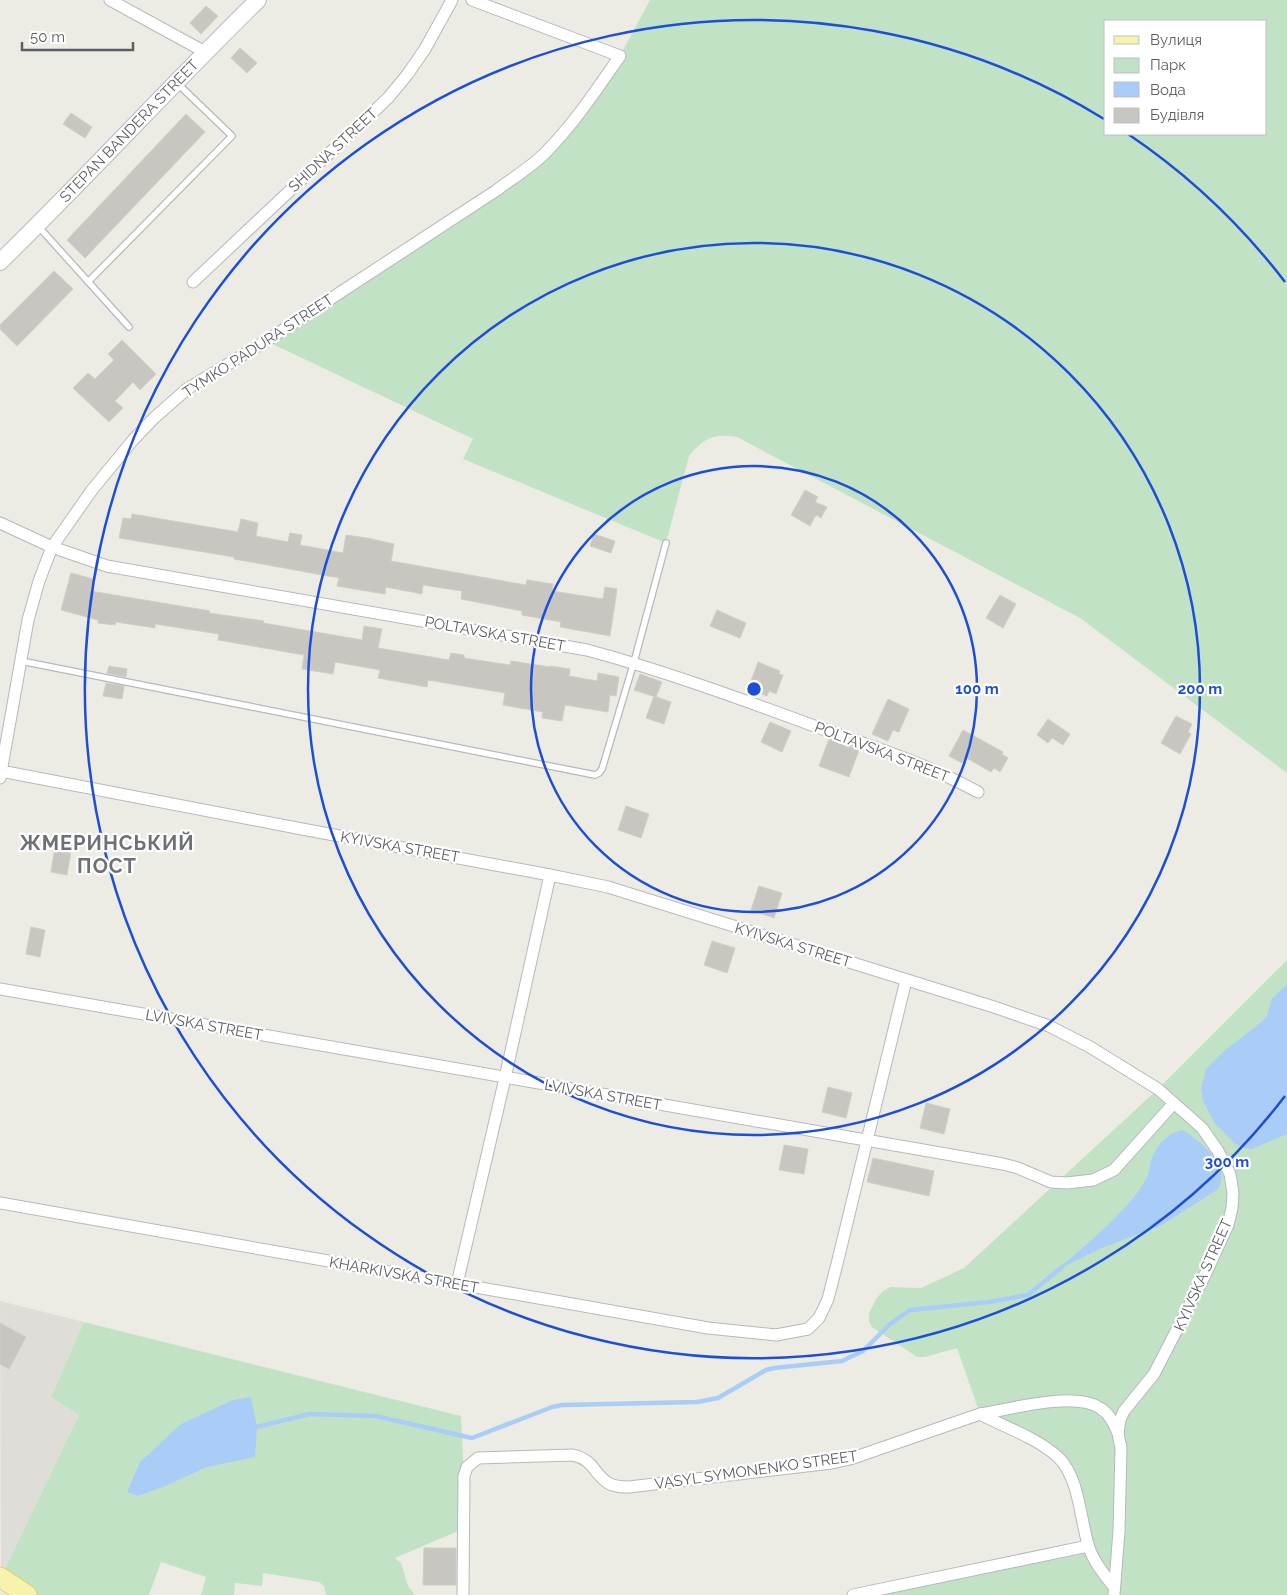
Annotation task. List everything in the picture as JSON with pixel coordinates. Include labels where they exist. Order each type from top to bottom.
[{"type":"main road","points":[[0,1576],[27,1595]]},
{"type":"street","points":[[110,0],[205,52]]},
{"type":"street","name":"STEPAN BANDERA STREET","points":[[0,262],[175,82],[258,0]]},
{"type":"street","name":"SHIDNA STREET","points":[[193,282],[388,98],[425,49],[452,0]]},
{"type":"street","name":"TYMKO PADURA STREET","points":[[0,774],[33,600],[52,547],[92,490],[132,440],[186,389],[266,341],[497,190],[528,167],[560,136],[589,100],[620,56],[472,0]]},
{"type":"street","name":"POLTAVSKA STREET","points":[[0,522],[52,547],[107,566],[586,650],[634,662],[920,764],[978,792]]},
{"type":"street","name":"KYIVSKA STREET","points":[[0,774],[550,874],[617,890],[994,1007],[1049,1026],[1099,1052],[1158,1089],[1202,1128],[1218,1151],[1230,1174],[1233,1193],[1232,1208],[1224,1234],[1172,1342],[1154,1374],[1124,1411],[1120,1420],[1118,1433],[1121,1448],[1119,1531],[1114,1591]]},
{"type":"street","points":[[457,1284],[550,874]]},
{"type":"street","points":[[867,1140],[906,980]]},
{"type":"street","name":"LVIVSKA STREET","points":[[0,989],[1002,1164],[1018,1168],[1051,1182],[1067,1183],[1094,1180],[1114,1170],[1174,1103]]},
{"type":"street","name":"KHARKIVSKA STREET","points":[[0,1203],[708,1328],[776,1335],[808,1329],[819,1318],[828,1299],[867,1140]]},
{"type":"street","points":[[980,1414],[1062,1400],[1077,1400],[1102,1409],[1110,1416],[1118,1433]]},
{"type":"street","points":[[980,1414],[1040,1444],[1059,1458],[1069,1472],[1088,1546],[1114,1591]]},
{"type":"street","name":"VASYL SYMONENKO STREET","points":[[463,1595],[464,1476],[467,1467],[478,1458],[573,1455],[588,1462],[607,1483],[614,1486],[628,1487],[832,1463],[850,1459],[980,1414]]},
{"type":"street","points":[[854,1595],[1088,1546]]},
{"type":"lane","points":[[88,282],[232,136],[175,82]]},
{"type":"lane","points":[[37,225],[129,327]]},
{"type":"lane","points":[[20,661],[595,775],[602,769],[634,662],[666,543]]},
{"type":"shaded area","points":[[0,1301],[84,1322],[51,1397],[79,1415],[1,1577]]},
{"type":"green space","points":[[650,0],[1287,0],[1287,773],[1080,618],[737,437],[721,436],[710,438],[699,445],[689,456],[666,543],[463,459],[473,439],[266,341],[528,167],[620,56]]},
{"type":"green space","points":[[1287,960],[1287,1595],[854,1595],[1088,1546],[1074,1488],[1059,1458],[980,1414],[957,1348],[925,1357],[917,1357],[872,1327],[869,1321],[869,1313],[876,1299],[890,1287],[921,1288],[964,1268],[1158,1089]]},
{"type":"green space","points":[[84,1322],[461,1416],[464,1476],[463,1529],[395,1558],[401,1563],[408,1586],[415,1595],[326,1595],[324,1586],[319,1582],[263,1573],[262,1586],[235,1583],[234,1595],[201,1595],[206,1577],[161,1562],[149,1595],[27,1595],[1,1577],[79,1415],[51,1397]]},
{"type":"water","points":[[1287,984],[1287,1134],[1252,1149],[1243,1148],[1235,1144],[1214,1122],[1203,1101],[1201,1089],[1206,1069],[1222,1053],[1266,1018],[1272,999]]},
{"type":"water","points":[[1182,1130],[1205,1147],[1218,1164],[1221,1181],[1217,1190],[1162,1225],[1102,1248],[1057,1270],[1129,1203],[1147,1177],[1153,1155],[1159,1145],[1166,1137]]},
{"type":"water","points":[[251,1397],[257,1427],[255,1457],[207,1467],[138,1496],[127,1492],[140,1462],[181,1424],[233,1400]]},
{"type":"building","points":[[206,6],[218,16],[201,34],[190,23]]},
{"type":"building","points":[[240,48],[257,63],[247,73],[231,58]]},
{"type":"building","points":[[71,113],[92,127],[85,138],[63,124]]},
{"type":"building","points":[[186,114],[205,132],[85,258],[67,240]]},
{"type":"building","points":[[54,271],[73,289],[17,346],[0,329],[0,325]]},
{"type":"building","points":[[122,340],[156,374],[140,390],[133,382],[115,401],[123,408],[109,422],[73,388],[88,373],[95,379],[114,360],[108,354]]},
{"type":"building","points":[[805,490],[818,497],[815,502],[827,507],[821,518],[816,515],[810,526],[791,515]]},
{"type":"building","points":[[132,514],[238,532],[241,519],[258,523],[256,536],[288,542],[290,533],[302,535],[300,545],[343,553],[346,535],[367,538],[394,544],[391,561],[526,585],[527,580],[553,584],[552,591],[603,599],[605,587],[617,589],[610,636],[560,627],[561,622],[522,615],[522,611],[461,599],[462,591],[423,585],[422,594],[386,587],[385,594],[337,586],[339,578],[234,559],[234,557],[119,538],[123,518],[131,519]]},
{"type":"building","points":[[594,534],[615,541],[611,553],[590,546]]},
{"type":"building","points":[[71,573],[93,579],[90,591],[264,621],[263,623],[362,640],[364,626],[382,629],[378,648],[449,660],[451,653],[464,655],[464,658],[510,665],[511,661],[570,669],[569,676],[597,681],[598,673],[619,677],[616,696],[610,695],[608,712],[565,705],[562,721],[542,718],[543,712],[503,705],[505,693],[428,680],[427,687],[378,678],[380,670],[335,662],[333,674],[302,669],[304,655],[218,640],[219,634],[155,624],[155,628],[116,622],[115,625],[98,623],[98,620],[61,610]]},
{"type":"building","points":[[1000,595],[1016,604],[1003,628],[986,618]]},
{"type":"building","points":[[717,610],[746,623],[740,638],[710,626]]},
{"type":"building","points":[[758,662],[780,671],[779,674],[783,675],[776,694],[769,691],[767,696],[748,689]]},
{"type":"building","points":[[109,666],[127,669],[126,677],[107,673]]},
{"type":"building","points":[[640,674],[662,682],[656,697],[634,690]]},
{"type":"building","points":[[106,683],[124,686],[122,699],[103,696]]},
{"type":"building","points":[[654,696],[671,702],[664,724],[646,718]]},
{"type":"building","points":[[888,699],[909,709],[899,732],[893,730],[888,741],[872,734]]},
{"type":"building","points":[[1176,716],[1192,724],[1188,732],[1191,734],[1180,754],[1161,743]]},
{"type":"building","points":[[1048,719],[1070,734],[1063,745],[1052,738],[1048,743],[1037,735]]},
{"type":"building","points":[[770,722],[791,731],[782,752],[761,742]]},
{"type":"building","points":[[963,730],[1003,752],[1002,754],[1008,758],[1000,772],[994,768],[991,772],[965,757],[962,763],[949,756]]},
{"type":"building","points":[[829,739],[859,750],[849,777],[819,766]]},
{"type":"building","points":[[626,806],[649,814],[641,838],[618,830]]},
{"type":"building","points":[[56,841],[72,844],[67,875],[51,872]]},
{"type":"building","points":[[759,886],[782,893],[774,918],[751,910]]},
{"type":"building","points":[[31,927],[45,930],[40,957],[26,954]]},
{"type":"building","points":[[712,941],[735,948],[727,973],[704,965]]},
{"type":"building","points":[[828,1087],[852,1093],[846,1118],[822,1112]]},
{"type":"building","points":[[926,1103],[950,1109],[944,1134],[920,1128]]},
{"type":"building","points":[[784,1145],[808,1149],[804,1174],[779,1170]]},
{"type":"building","points":[[873,1158],[934,1171],[929,1196],[867,1182]]},
{"type":"building","points":[[0,1323],[26,1337],[9,1369],[0,1364]]},
{"type":"building","points":[[424,1548],[456,1548],[456,1585],[423,1585]]},
{"type":"waterway","points":[[252,1428],[310,1414],[376,1416],[472,1438],[552,1407],[562,1405],[697,1402],[718,1398],[766,1370],[842,1361],[863,1351],[890,1324],[910,1310],[989,1302],[1028,1295],[1062,1267]]},
{"type":"district","name":"ЖМЕРИНСЬКИЙ ПОСТ","points":[[107,854]]}]
